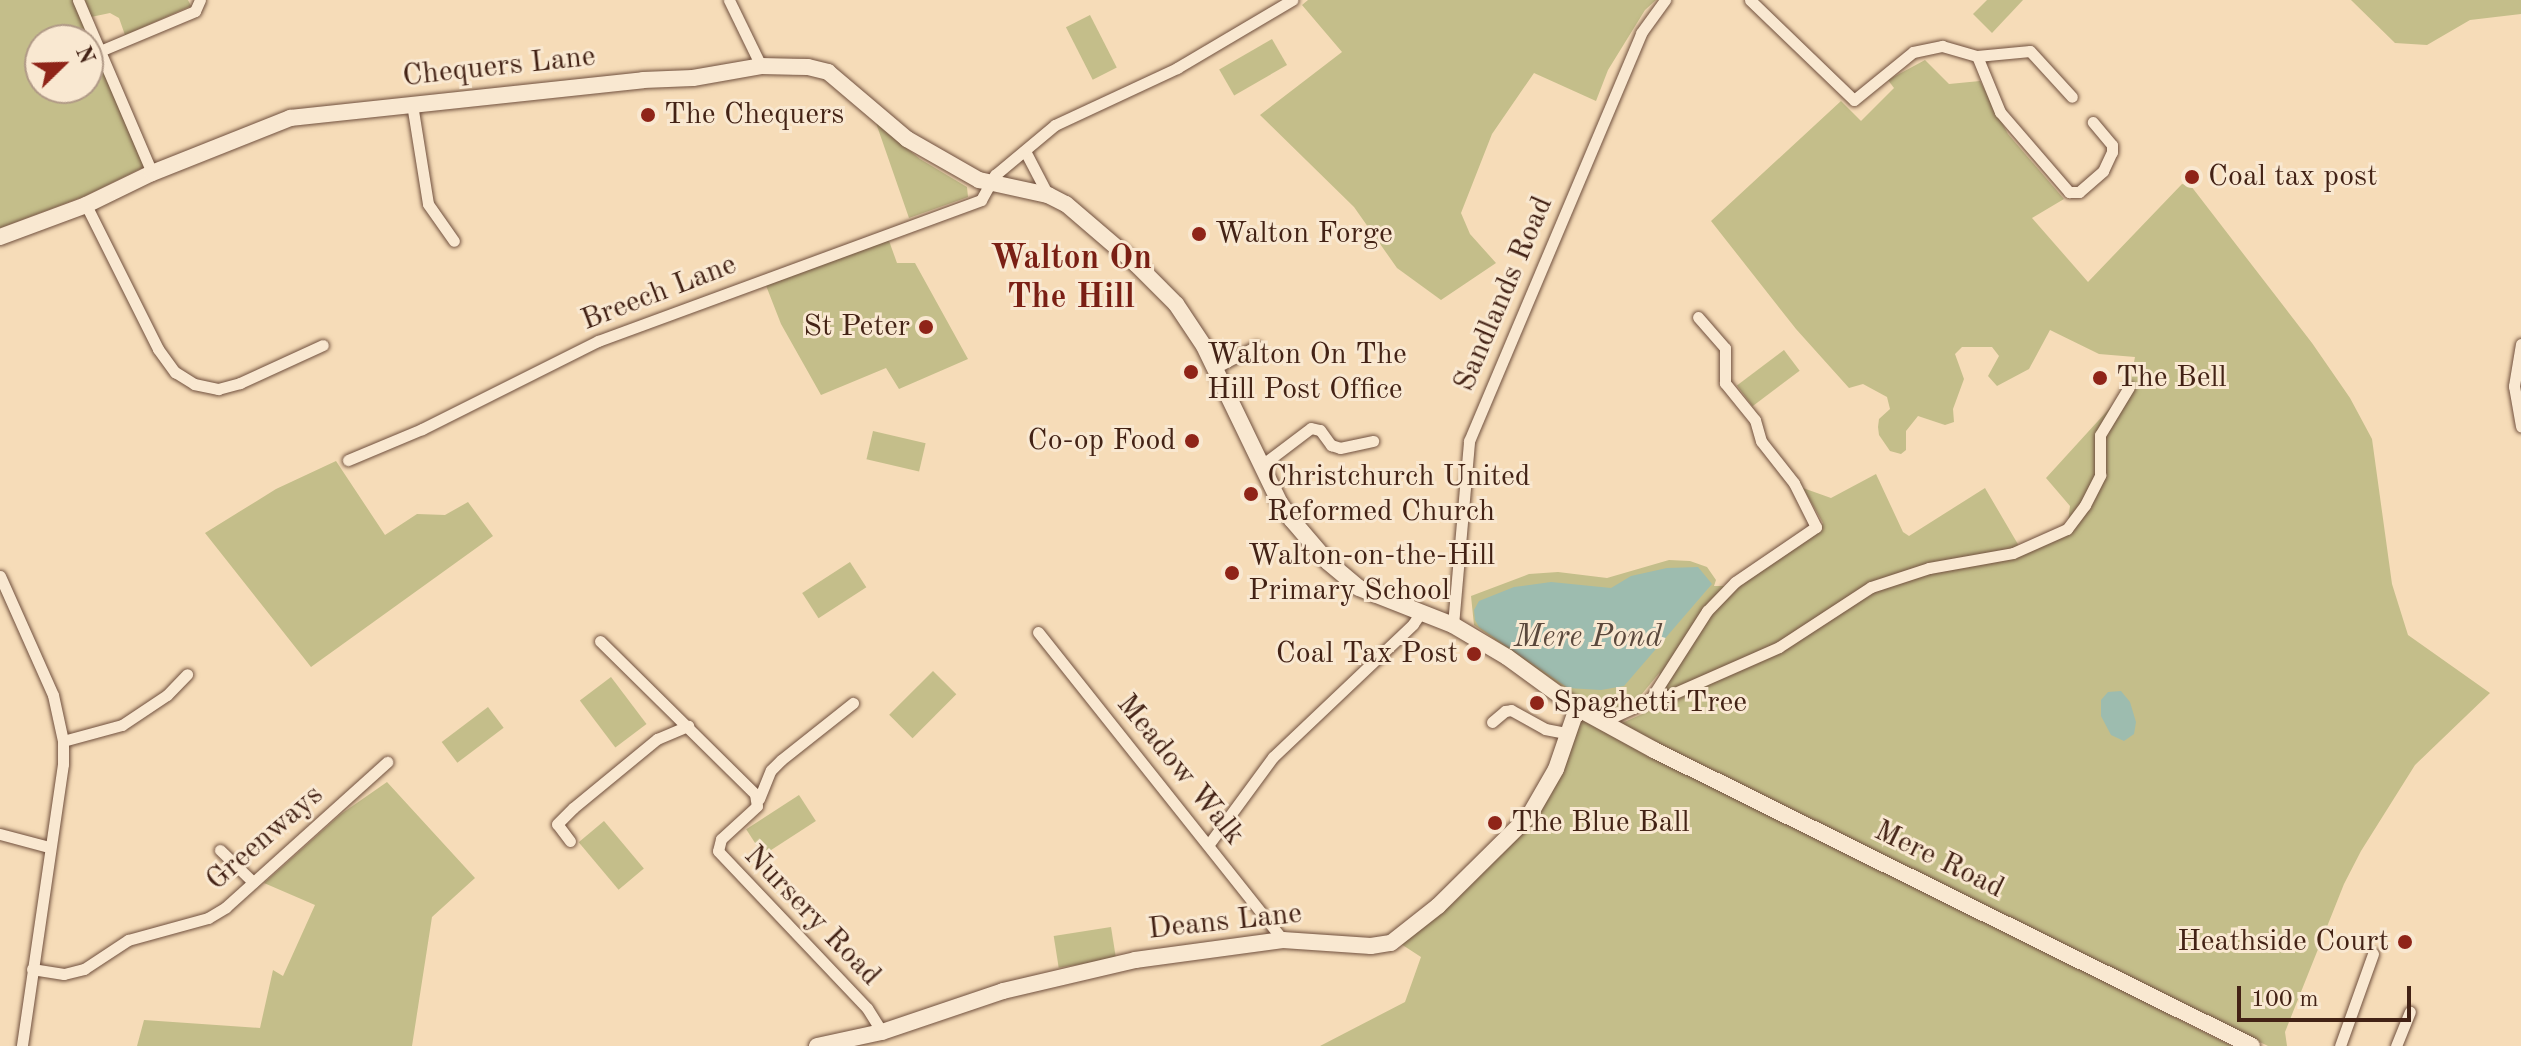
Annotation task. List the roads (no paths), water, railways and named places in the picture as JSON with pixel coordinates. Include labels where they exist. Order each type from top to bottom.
[{"type":"main road","name":"Chequers Lane","points":[[0,237],[86,205],[152,173],[290,118],[693,78],[761,66],[808,67],[828,72],[907,139],[990,184],[1048,195]]},
{"type":"main road","name":"Mere Road","points":[[1048,195],[1066,204],[1176,304],[1215,368],[1280,503],[1328,562],[1359,588],[1453,625],[1507,657],[1577,708],[1602,722],[2252,1046]]},
{"type":"main road","name":"Deans Lane","points":[[817,1046],[882,1032],[1003,991],[1111,965],[1283,940],[1371,946],[1387,944],[1400,937],[1453,892],[1529,816],[1556,769],[1577,708]]},
{"type":"street","points":[[78,0],[88,24]]},
{"type":"street","points":[[104,49],[195,11],[200,0]]},
{"type":"street","points":[[729,0],[761,66]]},
{"type":"street","name":"Breech Lane","points":[[348,460],[422,429],[587,345],[981,200],[995,175],[1055,125],[1177,68],[1292,0]]},
{"type":"street","name":"Sandlands Road","points":[[1453,625],[1469,441],[1641,33],[1665,0]]},
{"type":"street","points":[[1750,0],[1850,99],[1858,99],[1882,75],[1913,52],[1942,46],[1957,47],[1977,56],[2030,51],[2072,97]]},
{"type":"street","points":[[1977,56],[2000,112],[2069,192],[2079,192],[2103,171],[2112,152],[2112,145],[2093,122]]},
{"type":"street","points":[[104,60],[152,173]]},
{"type":"street","points":[[412,104],[428,204],[454,241]]},
{"type":"street","points":[[1025,151],[1048,195]]},
{"type":"street","points":[[86,205],[158,349],[175,372],[194,384],[218,389],[240,383],[323,345]]},
{"type":"street","points":[[1650,700],[1682,645],[1735,582],[1816,527],[1787,471],[1761,441],[1755,420],[1725,383],[1725,348],[1698,317]]},
{"type":"street","points":[[2521,344],[2518,391],[2521,426]]},
{"type":"street","points":[[1215,368],[1257,346]]},
{"type":"street","points":[[1602,722],[1779,647],[1871,587],[1929,568],[2013,553],[2067,529],[2085,505],[2100,475],[2100,435],[2129,387]]},
{"type":"street","points":[[1262,465],[1311,428],[1320,430],[1331,445],[1340,448],[1373,441]]},
{"type":"street","points":[[0,576],[53,695],[63,741],[63,764],[22,1046]]},
{"type":"street","points":[[1209,844],[1273,757],[1413,624],[1421,612]]},
{"type":"street","name":"Meadow Walk","points":[[1038,632],[1283,940]]},
{"type":"street","name":"Nursery Road","points":[[600,641],[759,799]]},
{"type":"street","points":[[63,741],[122,725],[167,695],[187,674]]},
{"type":"street","name":"Nursery Road","points":[[853,703],[771,770],[757,806],[721,839],[718,851],[867,1008],[882,1032]]},
{"type":"street","points":[[1492,722],[1511,710],[1545,729],[1566,733]]},
{"type":"street","points":[[570,841],[557,824],[657,739],[688,726]]},
{"type":"street","name":"Greenways","points":[[32,969],[64,974],[84,969],[128,940],[208,918],[253,882],[387,762]]},
{"type":"street","points":[[0,834],[49,847]]},
{"type":"street","points":[[220,850],[253,882]]},
{"type":"street","points":[[2340,1046],[2373,954]]},
{"type":"street","points":[[2396,1046],[2410,1012]]},
{"type":"water","name":"Mere Pond","points":[[1698,567],[1712,584],[1624,686],[1601,690],[1568,688],[1479,627],[1475,620],[1474,610],[1479,601],[1514,587],[1551,582],[1611,588],[1631,576],[1667,568]]},
{"type":"water","points":[[2121,691],[2130,702],[2136,722],[2134,734],[2124,741],[2111,735],[2101,716],[2101,700],[2108,692]]},
{"type":"place","name":"The Chequers","points":[[648,115]]},
{"type":"place","name":"Coal tax post","points":[[2192,177]]},
{"type":"place","name":"Walton Forge","points":[[1199,234]]},
{"type":"place","name":"St Peter","points":[[926,327]]},
{"type":"place","name":"Walton On The Hill Post Office","points":[[1191,372]]},
{"type":"place","name":"The Bell","points":[[2100,378]]},
{"type":"place","name":"Co-op Food","points":[[1192,441]]},
{"type":"place","name":"Christchurch United Reformed Church","points":[[1251,494]]},
{"type":"place","name":"Walton-on-the-Hill Primary School","points":[[1232,573]]},
{"type":"place","name":"Coal Tax Post","points":[[1474,654]]},
{"type":"place","name":"Spaghetti Tree","points":[[1537,703]]},
{"type":"place","name":"The Blue Ball","points":[[1495,823]]},
{"type":"place","name":"Heathside Court","points":[[2405,942]]},
{"type":"district","name":"Walton On The Hill","points":[[1071,278]]}]
